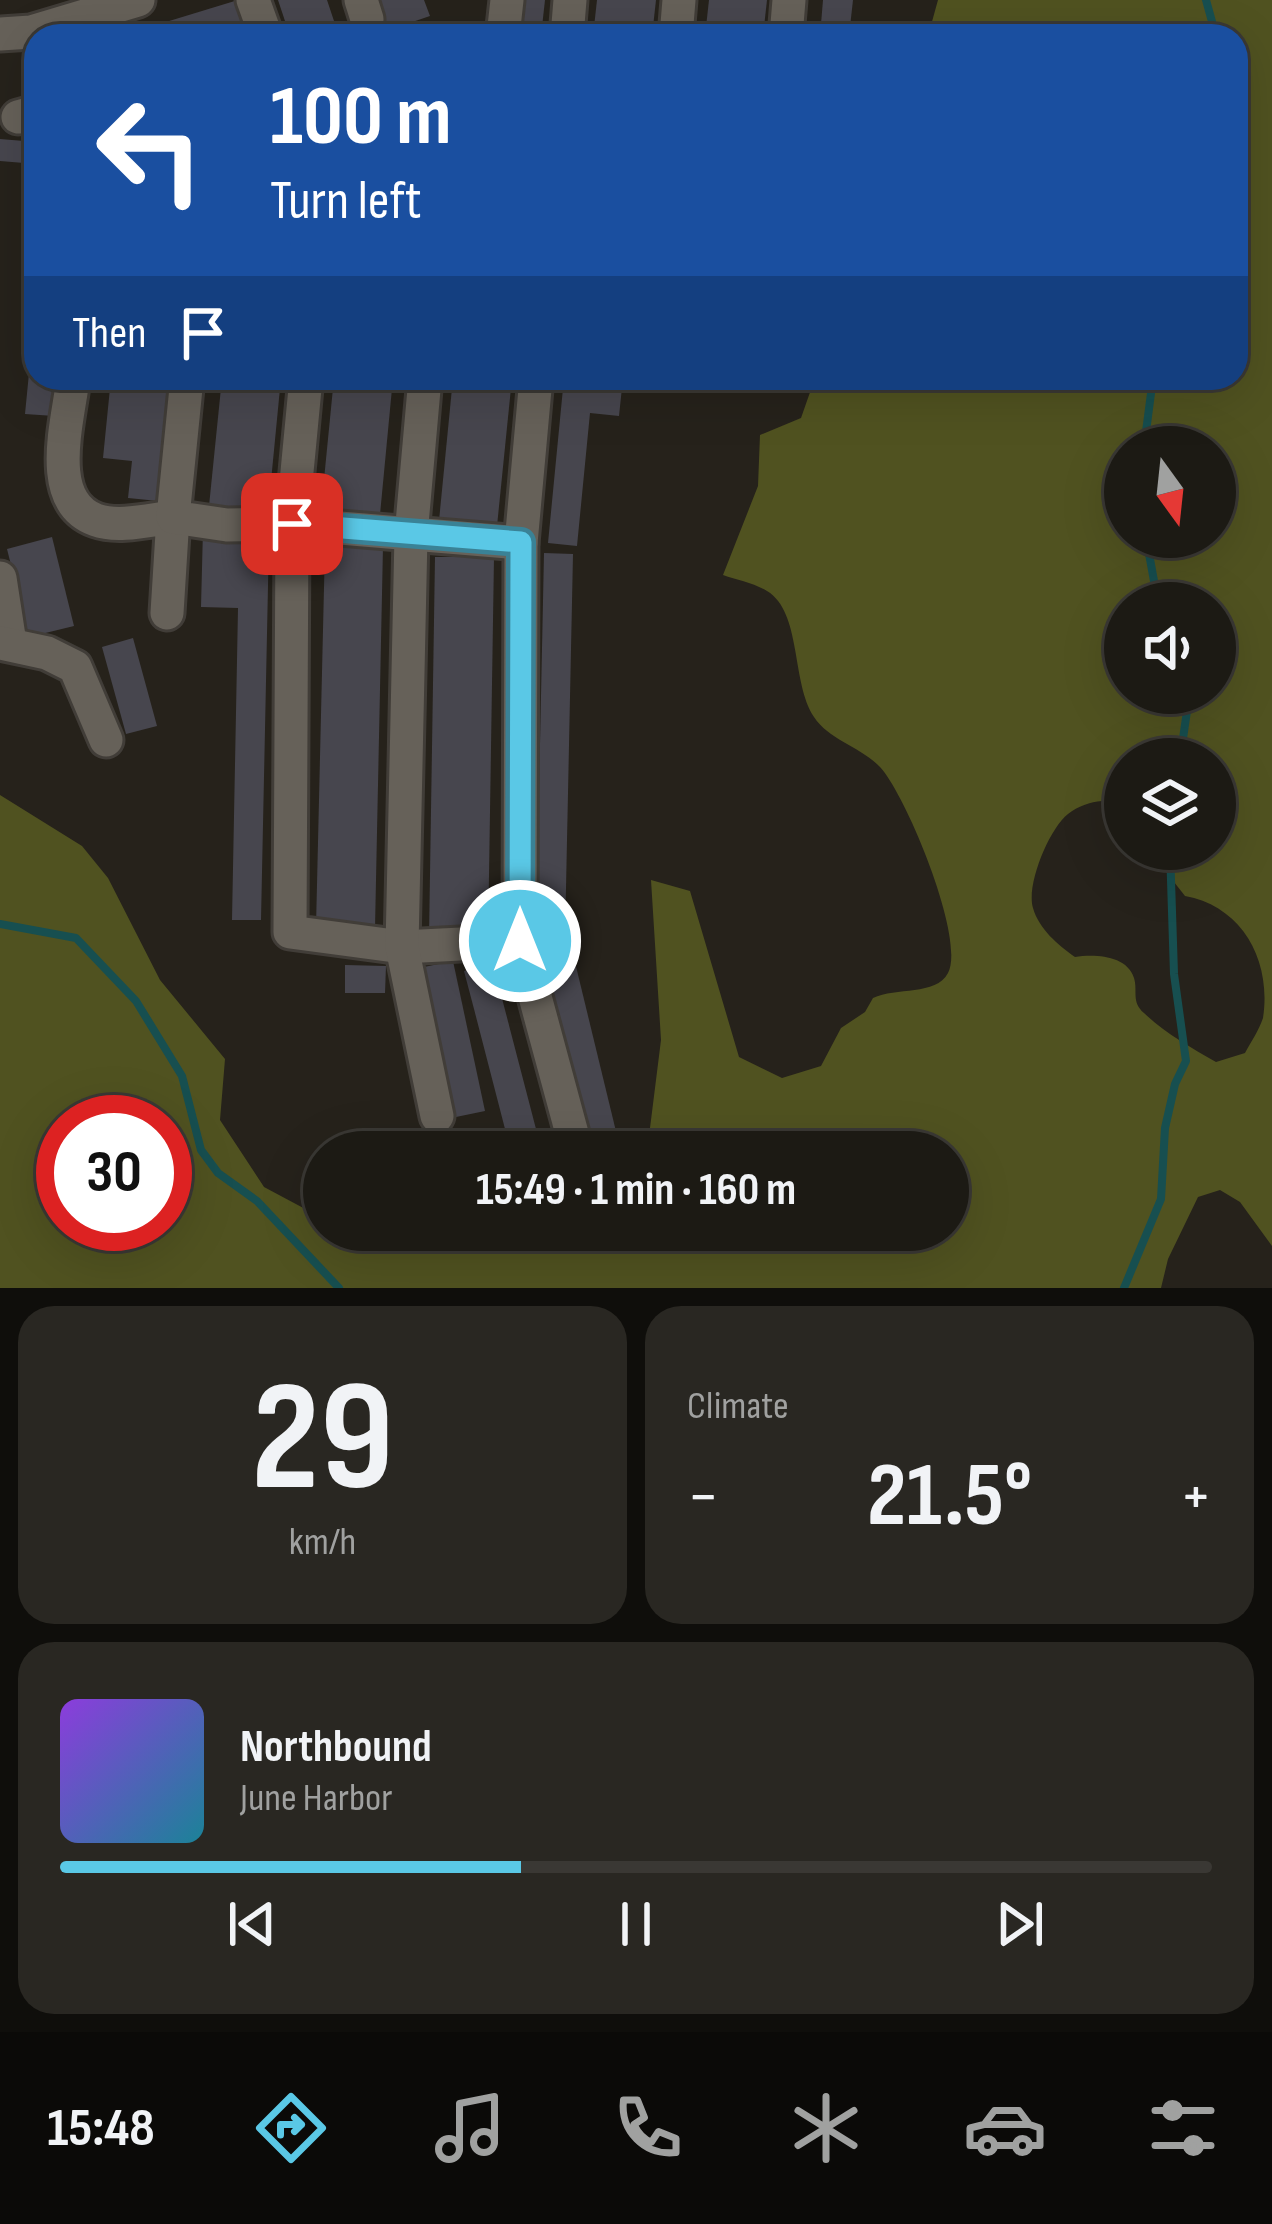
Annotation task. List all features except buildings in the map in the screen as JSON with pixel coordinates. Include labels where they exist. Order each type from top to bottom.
[{"type":"street","points":[[46,24],[74,9],[138,0]]},
{"type":"street","points":[[73,390],[63,476],[76,506],[92,519],[292,524],[521,542]]},
{"type":"street","points":[[166,614],[186,390]]},
{"type":"street","points":[[305,390],[292,524],[287,925],[297,936],[403,947],[520,941]]},
{"type":"street","points":[[424,390],[411,535],[403,947],[437,1116]]},
{"type":"street","points":[[535,390],[521,542],[520,941],[572,1131]]},
{"type":"street","points":[[0,578],[5,643],[75,667],[106,740]]},
{"type":"shaded area","points":[[938,0],[1272,0],[1272,1246],[1240,1202],[1220,1190],[1198,1197],[1168,1259],[1161,1288],[0,1288],[0,795],[82,846],[108,878],[160,980],[225,1059],[220,1120],[264,1187],[303,1208],[303,1251],[969,1251],[969,1131],[650,1131],[661,1040],[651,880],[690,891],[739,1057],[782,1078],[821,1066],[841,1028],[865,1012],[873,998],[942,980],[951,956],[949,930],[930,868],[891,782],[872,760],[828,732],[814,717],[778,601],[762,588],[723,575],[758,486],[760,435],[801,418],[811,390],[1248,390],[1248,24],[931,24]],"holes":[[[1104,738],[1236,738],[1236,870],[1165,870],[1185,896],[1205,902],[1237,923],[1257,956],[1262,975],[1265,996],[1257,1031],[1245,1053],[1216,1062],[1140,1009],[1130,970],[1117,960],[1075,957],[1050,936],[1033,908],[1036,872],[1061,821],[1084,805],[1104,802]]]},
{"type":"waterway","points":[[1206,0],[1213,24]]},
{"type":"waterway","points":[[1147,426],[1151,390]]},
{"type":"waterway","points":[[1150,558],[1154,582]]},
{"type":"waterway","points":[[1183,738],[1187,714]]},
{"type":"waterway","points":[[1124,1288],[1161,1199],[1165,1128],[1175,1084],[1186,1061],[1174,974],[1171,870]]},
{"type":"waterway","points":[[0,924],[76,938],[136,1001],[182,1076],[201,1150],[218,1173],[257,1201],[339,1288]]},
{"type":"route","points":[[292,524],[521,542],[520,941]]}]
